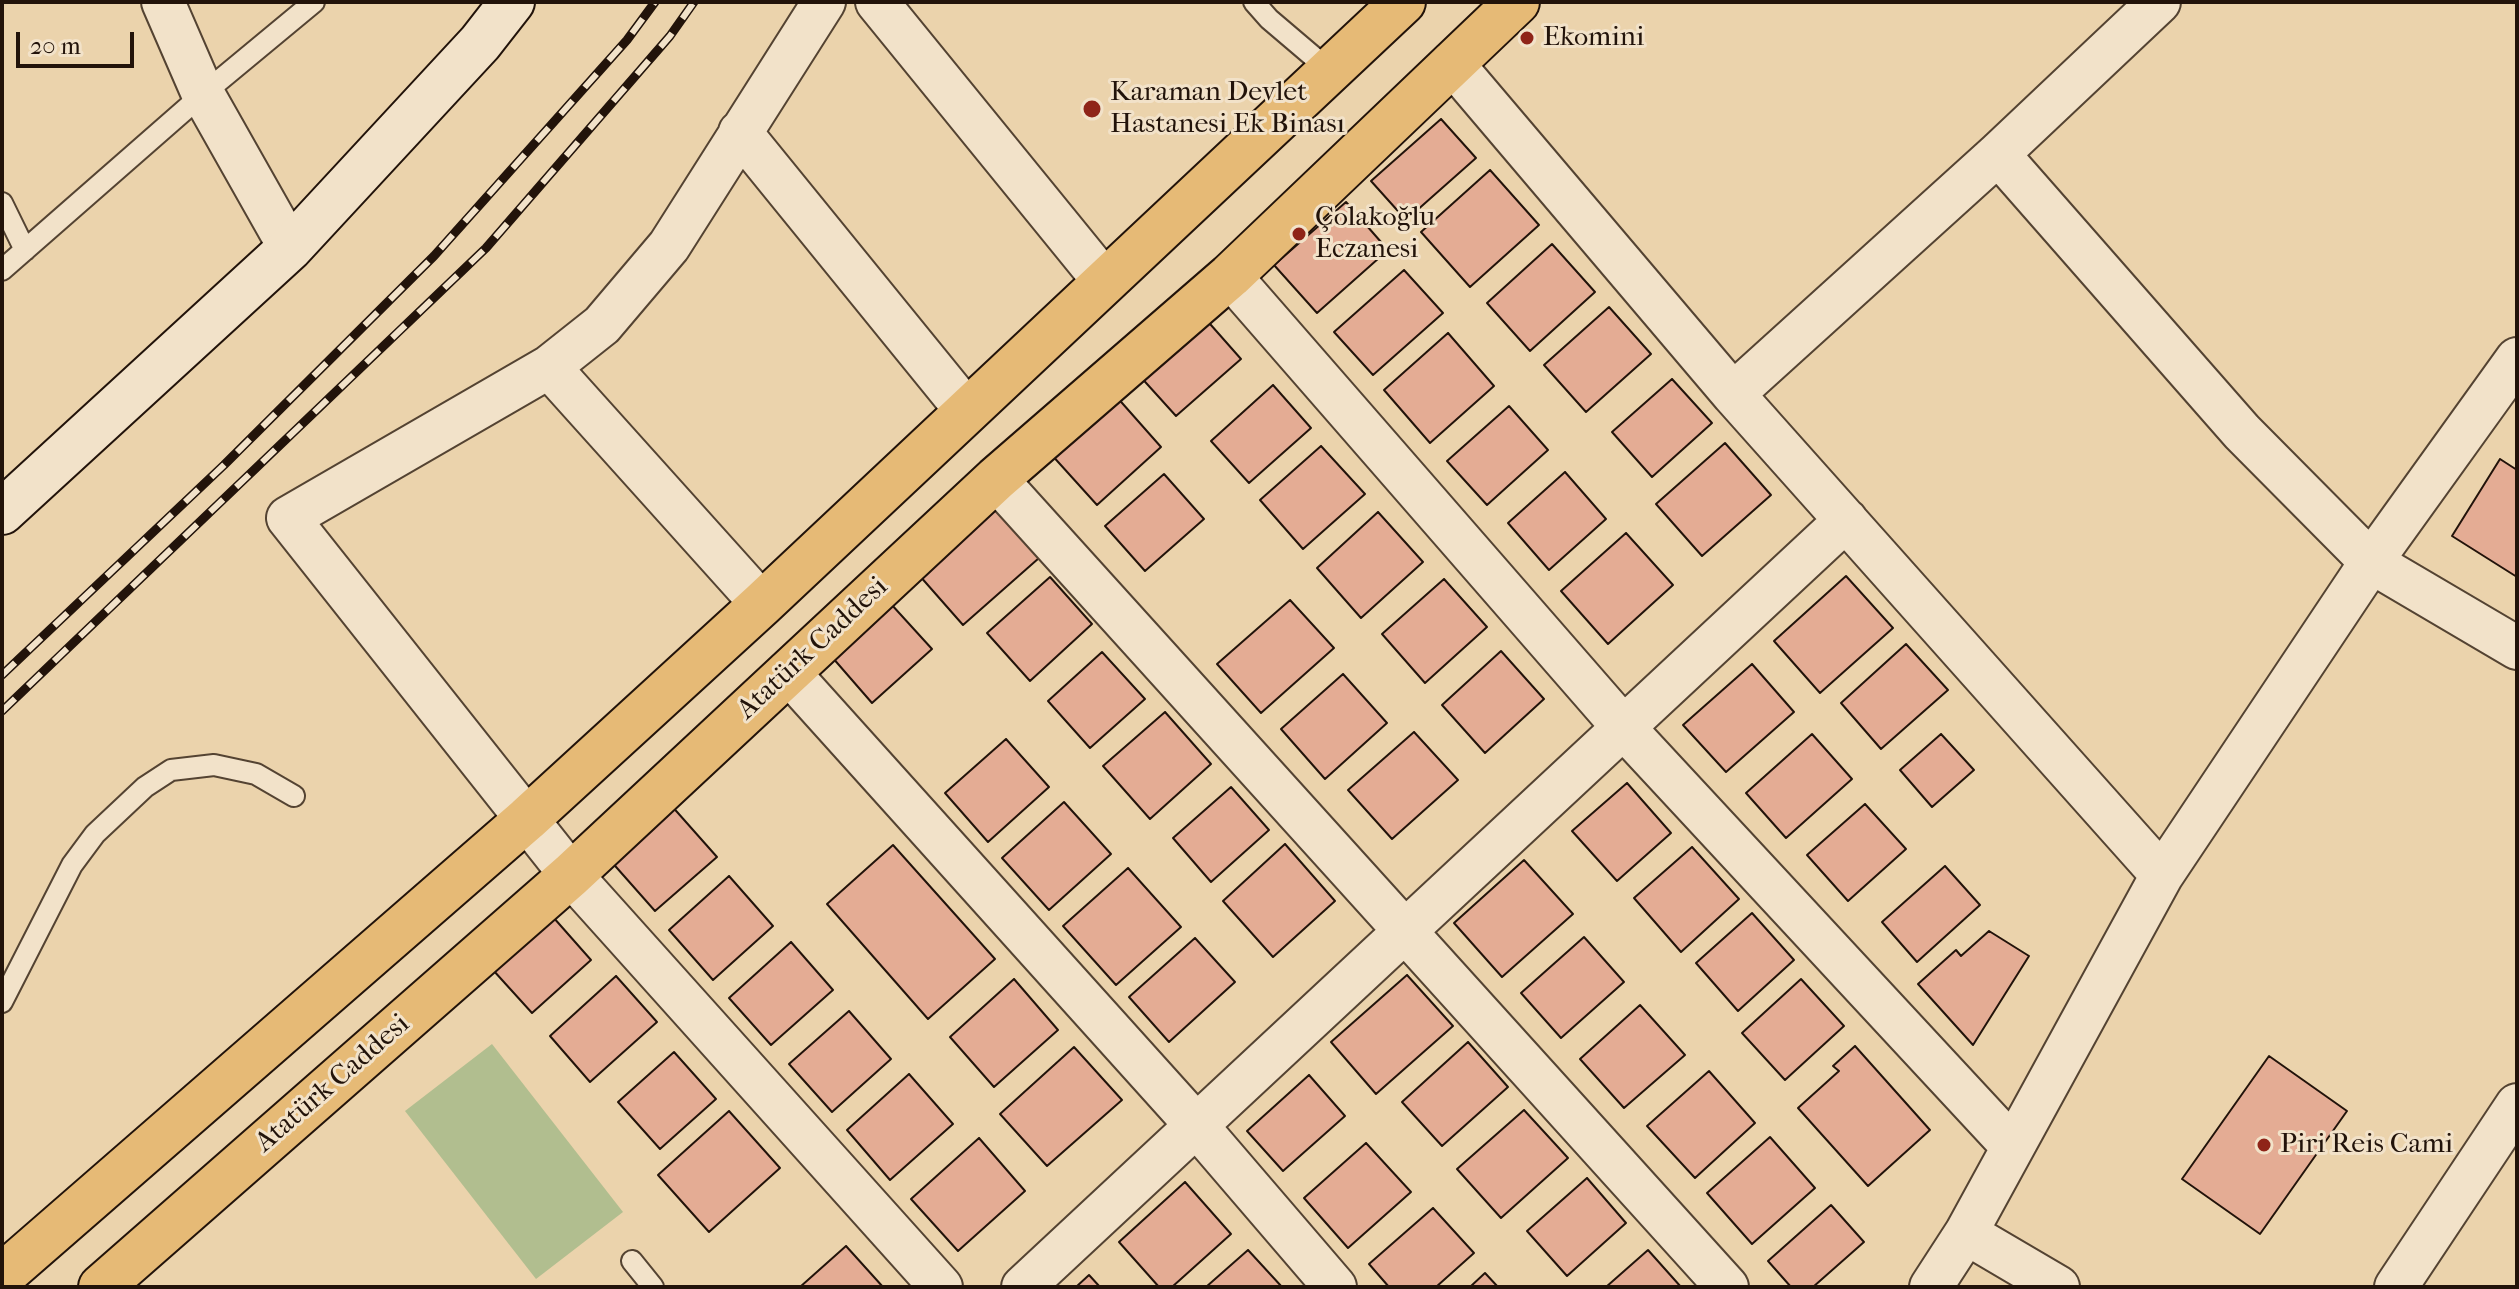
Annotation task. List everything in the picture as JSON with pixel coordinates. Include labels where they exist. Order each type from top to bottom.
[{"type":"highway","points":[[10,1263],[527,819],[762,604],[1403,2]]},
{"type":"highway","name":"Atatürk Caddesi","points":[[101,1287],[571,875],[996,479],[1230,276],[1517,2]]},
{"type":"street","points":[[163,2],[203,94],[290,248]]},
{"type":"street","points":[[2,512],[290,248],[480,43],[512,2]]},
{"type":"street","points":[[824,2],[669,246],[602,325],[549,367],[288,518],[571,875],[941,1287]]},
{"type":"street","points":[[877,2],[1105,282]]},
{"type":"street","points":[[1733,394],[1998,154],[2159,2]]},
{"type":"street","points":[[1452,63],[1733,394],[2162,875]]},
{"type":"street","points":[[740,132],[966,410]]},
{"type":"street","points":[[1998,154],[2242,432],[2371,562],[2517,648]]},
{"type":"street","points":[[1230,276],[1624,728],[2013,1147]]},
{"type":"street","points":[[1931,1287],[1966,1233],[2162,875],[2371,562],[2517,359]]},
{"type":"street","points":[[549,367],[762,604]]},
{"type":"street","points":[[996,479],[1727,1287]]},
{"type":"street","points":[[1023,1287],[1846,520]]},
{"type":"street","points":[[788,672],[1196,1125],[1335,1287]]},
{"type":"street","points":[[2396,1287],[2517,1105]]},
{"type":"street","points":[[1966,1233],[2058,1287]]},
{"type":"lane","points":[[2,270],[203,94],[314,2]]},
{"type":"lane","points":[[1254,2],[1269,19],[1329,70]]},
{"type":"lane","points":[[2,203],[25,250]]},
{"type":"lane","points":[[2,1002],[72,865],[95,834],[145,787],[171,770],[214,765],[256,774],[294,796]]},
{"type":"lane","points":[[632,1261],[653,1287]]},
{"type":"green space","points":[[492,1044],[623,1212],[536,1279],[405,1111]]},
{"type":"building","points":[[1441,119],[1476,158],[1406,220],[1371,181]]},
{"type":"building","points":[[1490,170],[1539,225],[1470,287],[1421,232]]},
{"type":"building","points":[[1346,202],[1388,250],[1317,313],[1274,265]]},
{"type":"building","points":[[1552,244],[1595,292],[1530,351],[1487,303]]},
{"type":"building","points":[[1404,270],[1443,313],[1373,375],[1334,332]]},
{"type":"building","points":[[1609,307],[1651,354],[1586,412],[1544,365]]},
{"type":"building","points":[[1203,316],[1241,359],[1176,416],[1138,374]]},
{"type":"building","points":[[1448,333],[1494,386],[1430,443],[1384,390]]},
{"type":"building","points":[[1672,379],[1712,423],[1652,477],[1612,432]]},
{"type":"building","points":[[1273,385],[1311,428],[1249,483],[1211,441]]},
{"type":"building","points":[[1115,395],[1161,447],[1097,505],[1050,453]]},
{"type":"building","points":[[1509,406],[1548,450],[1487,505],[1447,461]]},
{"type":"building","points":[[1725,443],[1771,495],[1702,556],[1656,504]]},
{"type":"building","points":[[1321,446],[1365,494],[1303,549],[1260,500]]},
{"type":"building","points":[[2500,459],[2517,470],[2517,577],[2452,536]]},
{"type":"building","points":[[1565,472],[1606,519],[1549,570],[1508,523]]},
{"type":"building","points":[[1164,474],[1204,519],[1145,571],[1105,526]]},
{"type":"building","points":[[994,508],[1039,558],[963,625],[919,575]]},
{"type":"building","points":[[1378,512],[1423,562],[1361,618],[1317,568]]},
{"type":"building","points":[[1626,533],[1673,585],[1608,644],[1561,591]]},
{"type":"building","points":[[1846,576],[1893,628],[1820,693],[1774,641]]},
{"type":"building","points":[[1050,577],[1092,624],[1030,681],[987,633]]},
{"type":"building","points":[[1444,579],[1487,627],[1425,683],[1382,634]]},
{"type":"building","points":[[1290,600],[1334,648],[1261,713],[1217,664]]},
{"type":"building","points":[[891,604],[932,649],[872,703],[832,657]]},
{"type":"building","points":[[1906,644],[1948,690],[1881,749],[1841,703]]},
{"type":"building","points":[[1501,651],[1544,699],[1485,753],[1442,705]]},
{"type":"building","points":[[1102,652],[1145,699],[1090,748],[1048,701]]},
{"type":"building","points":[[1752,664],[1794,712],[1726,772],[1683,725]]},
{"type":"building","points":[[1343,674],[1387,723],[1325,779],[1281,729]]},
{"type":"building","points":[[1165,712],[1211,764],[1150,819],[1103,766]]},
{"type":"building","points":[[1414,732],[1458,780],[1392,839],[1348,790]]},
{"type":"building","points":[[1812,734],[1852,779],[1786,838],[1746,793]]},
{"type":"building","points":[[1941,734],[1974,770],[1932,807],[1900,770]]},
{"type":"building","points":[[1006,739],[1049,787],[988,842],[945,793]]},
{"type":"building","points":[[1627,783],[1671,833],[1617,881],[1572,831]]},
{"type":"building","points":[[1231,787],[1269,830],[1211,882],[1173,838]]},
{"type":"building","points":[[1064,802],[1111,854],[1049,910],[1002,858]]},
{"type":"building","points":[[670,804],[717,857],[655,911],[609,859]]},
{"type":"building","points":[[1865,804],[1906,849],[1848,901],[1807,855]]},
{"type":"building","points":[[1285,844],[1335,901],[1273,957],[1223,901]]},
{"type":"building","points":[[893,845],[995,959],[928,1019],[827,904]]},
{"type":"building","points":[[1692,847],[1739,899],[1681,952],[1634,898]]},
{"type":"building","points":[[1524,860],[1573,914],[1502,977],[1454,923]]},
{"type":"building","points":[[1945,866],[1980,905],[1917,962],[1882,922]]},
{"type":"building","points":[[1128,868],[1181,927],[1116,985],[1063,926]]},
{"type":"building","points":[[729,876],[773,926],[713,980],[669,930]]},
{"type":"building","points":[[1752,913],[1794,960],[1738,1011],[1696,963]]},
{"type":"building","points":[[553,917],[591,960],[532,1013],[493,970]]},
{"type":"building","points":[[1989,931],[2029,956],[1973,1045],[1918,984],[1956,950],[1961,956]]},
{"type":"building","points":[[1584,937],[1624,982],[1561,1038],[1521,993]]},
{"type":"building","points":[[1195,938],[1235,982],[1169,1042],[1129,997]]},
{"type":"building","points":[[791,942],[833,990],[771,1045],[729,998]]},
{"type":"building","points":[[1407,975],[1453,1026],[1376,1094],[1331,1042]]},
{"type":"building","points":[[616,976],[657,1022],[590,1082],[550,1036]]},
{"type":"building","points":[[1014,979],[1058,1030],[994,1087],[950,1037]]},
{"type":"building","points":[[1801,979],[1844,1026],[1785,1080],[1742,1033]]},
{"type":"building","points":[[1640,1005],[1685,1055],[1624,1108],[1580,1059]]},
{"type":"building","points":[[849,1011],[891,1059],[832,1112],[789,1064]]},
{"type":"building","points":[[1468,1042],[1508,1087],[1442,1146],[1402,1102]]},
{"type":"building","points":[[1855,1046],[1930,1130],[1868,1186],[1798,1108],[1839,1071],[1833,1066]]},
{"type":"building","points":[[1074,1047],[1122,1100],[1047,1166],[1000,1114]]},
{"type":"building","points":[[674,1052],[716,1099],[660,1149],[618,1102]]},
{"type":"building","name":"Piri Reis Cami","points":[[2269,1056],[2347,1111],[2260,1234],[2182,1179]]},
{"type":"building","points":[[1709,1071],[1755,1123],[1695,1178],[1647,1126]]},
{"type":"building","points":[[909,1074],[953,1124],[890,1180],[847,1130]]},
{"type":"building","points":[[1309,1075],[1345,1116],[1283,1171],[1247,1131]]},
{"type":"building","points":[[1524,1110],[1568,1158],[1501,1218],[1457,1169]]},
{"type":"building","points":[[729,1111],[780,1168],[709,1232],[658,1175]]},
{"type":"building","points":[[1770,1137],[1815,1188],[1752,1244],[1707,1193]]},
{"type":"building","points":[[979,1138],[1025,1191],[958,1251],[911,1199]]},
{"type":"building","points":[[1366,1143],[1411,1192],[1348,1248],[1304,1198]]},
{"type":"building","points":[[1587,1178],[1626,1223],[1567,1276],[1527,1231]]},
{"type":"building","points":[[1185,1182],[1231,1234],[1172,1287],[1159,1287],[1119,1242]]},
{"type":"building","points":[[1831,1205],[1864,1242],[1813,1287],[1791,1287],[1768,1261]]},
{"type":"building","points":[[1433,1208],[1474,1253],[1436,1287],[1389,1287],[1369,1264]]},
{"type":"building","points":[[846,1246],[883,1287],[800,1287]]},
{"type":"building","points":[[1248,1250],[1282,1287],[1206,1287]]},
{"type":"building","points":[[1648,1250],[1681,1287],[1606,1287]]},
{"type":"building","points":[[1485,1273],[1498,1287],[1470,1287]]},
{"type":"building","points":[[1089,1275],[1100,1287],[1076,1287]]},
{"type":"railway","points":[[2,675],[224,465],[434,256],[627,40],[655,2]]},
{"type":"railway","points":[[2,711],[486,248],[670,36],[694,2]]},
{"type":"place","name":"Ekomini","points":[[1527,38]]},
{"type":"place","name":"Karaman Devlet Hastanesi Ek Binası","points":[[1092,109]]},
{"type":"place","name":"Çolakoğlu Eczanesi","points":[[1299,234]]},
{"type":"place","name":"Piri Reis Cami","points":[[2264,1145]]}]
